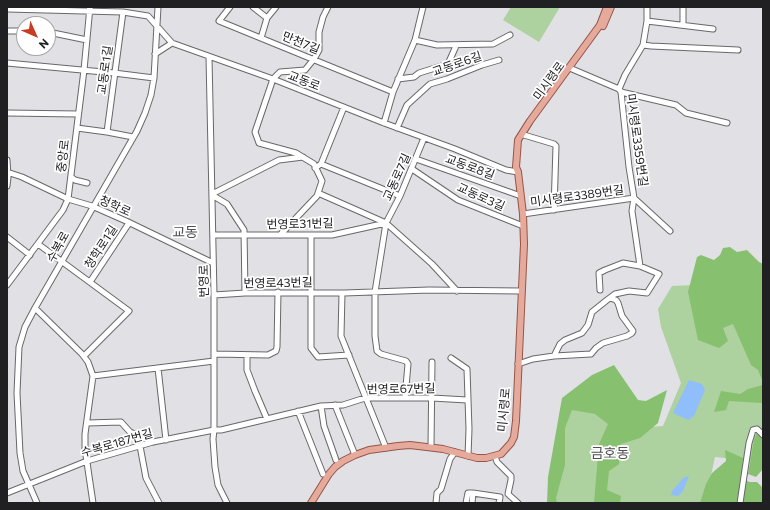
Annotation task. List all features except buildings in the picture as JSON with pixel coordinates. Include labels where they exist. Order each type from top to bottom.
[{"type":"main road","name":"미시령로","points":[[518,172],[519,149],[524,135],[600,24],[607,7]]},
{"type":"main road","name":"미시령로","points":[[495,456],[507,449],[514,437],[524,244],[523,214],[516,162],[520,136],[602,27],[611,7]]},
{"type":"main road","points":[[311,503],[335,467],[355,455],[369,450],[410,445],[431,447],[468,456],[486,458],[495,456]]},
{"type":"street","name":"수복로","points":[[37,503],[23,471],[20,453],[17,393],[20,347],[25,328],[35,308],[146,113],[154,78],[158,7]]},
{"type":"street","name":"만천7길","points":[[230,7],[218,21],[393,92]]},
{"type":"street","points":[[253,7],[267,18]]},
{"type":"street","points":[[261,38],[267,18],[276,7]]},
{"type":"street","points":[[280,235],[317,196],[322,181],[315,166],[303,157],[296,153],[259,143],[255,132],[273,79],[280,72],[305,70],[314,59],[319,50],[319,32],[323,17],[328,7]]},
{"type":"street","points":[[384,123],[393,92],[415,40],[423,7]]},
{"type":"street","points":[[647,7],[647,21],[643,45],[625,75],[620,90],[676,105],[686,113],[727,123]]},
{"type":"street","points":[[683,7],[683,25]]},
{"type":"street","name":"교동로","points":[[7,8],[89,8],[148,16],[172,43],[273,79],[506,170],[518,172]]},
{"type":"street","name":"중앙로","points":[[7,285],[63,210],[68,199],[84,70],[89,8]]},
{"type":"street","name":"교동로1길","points":[[107,132],[114,73],[124,12]]},
{"type":"street","points":[[647,21],[713,29]]},
{"type":"street","points":[[56,34],[87,40]]},
{"type":"street","points":[[415,40],[437,45],[456,46],[492,44],[510,35]]},
{"type":"street","points":[[155,54],[172,43]]},
{"type":"street","points":[[643,45],[738,50]]},
{"type":"street","points":[[398,79],[414,77],[419,73],[448,64],[456,46]]},
{"type":"street","name":"번영로","points":[[209,57],[214,295],[213,438],[218,485],[227,503]]},
{"type":"street","name":"교동로6길","points":[[397,128],[407,105],[430,84],[499,60]]},
{"type":"street","points":[[7,63],[154,78]]},
{"type":"street","name":"미시령로3359번길","points":[[571,68],[620,90],[634,198],[632,211],[640,266]]},
{"type":"street","points":[[321,164],[344,107]]},
{"type":"street","points":[[7,113],[78,114]]},
{"type":"street","points":[[76,128],[133,137]]},
{"type":"street","points":[[524,135],[554,144],[556,146],[554,210]]},
{"type":"street","name":"교동로7길","points":[[405,398],[408,364],[406,360],[381,354],[377,351],[374,336],[375,292],[386,223],[400,196],[424,138]]},
{"type":"street","points":[[245,293],[244,230],[227,204],[212,194],[279,160],[303,157]]},
{"type":"street","name":"교동로8길","points":[[416,159],[518,195]]},
{"type":"street","points":[[7,160],[7,186]]},
{"type":"street","points":[[315,166],[321,164],[400,196]]},
{"type":"street","name":"교동로3길","points":[[412,169],[458,200],[523,226]]},
{"type":"street","name":"청학로","points":[[7,172],[22,177],[68,199],[92,206],[213,263]]},
{"type":"street","points":[[71,177],[75,180],[87,183]]},
{"type":"street","points":[[318,193],[386,223],[432,264],[457,291]]},
{"type":"street","points":[[634,198],[670,231]]},
{"type":"street","name":"미시령로3389번길","points":[[523,214],[634,198]]},
{"type":"street","name":"청학로1길","points":[[90,282],[129,223]]},
{"type":"street","name":"번영로31번길","points":[[213,235],[332,235],[386,223]]},
{"type":"street","points":[[311,236],[311,348],[318,357],[349,355]]},
{"type":"street","points":[[7,237],[30,255]]},
{"type":"street","points":[[38,244],[129,311],[84,356]]},
{"type":"street","points":[[554,356],[560,344],[565,340],[582,333],[588,325],[592,312],[615,294],[629,291],[647,293],[659,274],[640,266],[623,263],[599,273],[600,290]]},
{"type":"street","name":"번영로43번길","points":[[214,295],[278,292],[342,293],[429,290],[521,291]]},
{"type":"street","points":[[214,354],[268,355],[276,351],[278,292]]},
{"type":"street","points":[[342,293],[342,336],[365,398],[386,448]]},
{"type":"street","points":[[518,364],[532,359],[591,354],[603,343],[632,333],[633,331],[622,316],[618,303],[616,300],[610,298]]},
{"type":"street","points":[[35,308],[84,356],[93,376],[85,434],[86,461],[93,503]]},
{"type":"street","points":[[247,355],[247,370],[267,419]]},
{"type":"street","points":[[451,358],[467,369],[469,429],[468,456]]},
{"type":"street","points":[[93,376],[214,361]]},
{"type":"street","points":[[431,447],[432,362]]},
{"type":"street","points":[[158,368],[166,440]]},
{"type":"street","name":"번영로67번길","points":[[214,430],[221,430],[321,406],[343,405],[365,398],[432,398],[467,400]]},
{"type":"street","points":[[335,405],[355,455]]},
{"type":"street","points":[[321,406],[324,426],[336,460]]},
{"type":"street","points":[[298,411],[323,474]]},
{"type":"street","points":[[87,423],[121,422],[130,432],[153,442]]},
{"type":"street","points":[[740,503],[752,430],[757,429],[763,435]]},
{"type":"street","name":"수복로187번길","points":[[7,493],[86,461],[153,442],[214,430]]},
{"type":"street","points":[[140,446],[146,478],[159,503]]},
{"type":"street","points":[[436,503],[450,459],[455,452]]},
{"type":"street","points":[[495,456],[497,462],[511,476],[508,494],[518,503]]},
{"type":"street","points":[[466,503],[468,493],[500,497],[499,503]]},
{"type":"street","points":[[472,503],[473,493]]},
{"type":"green space","points":[[511,7],[560,7],[539,42],[503,20]]},
{"type":"green space","points":[[730,247],[737,252],[747,250],[763,264],[763,382],[758,370],[751,365],[733,324],[723,328],[728,341],[719,348],[698,340],[688,292],[697,257],[701,255],[714,260],[720,255],[723,248]]},
{"type":"green space","points":[[695,285],[725,304],[763,374],[763,446],[753,461],[715,457],[705,503],[553,503],[562,431],[571,408],[647,427],[663,426],[681,383],[661,327],[658,309],[672,286]]},
{"type":"green space","points":[[614,365],[638,400],[646,401],[667,390],[658,423],[640,438],[621,444],[619,464],[609,471],[607,490],[621,496],[620,503],[594,503],[599,444],[608,424],[595,414],[572,410],[565,428],[565,465],[556,498],[557,503],[547,503],[548,477],[562,398],[592,375]]},
{"type":"green space","points":[[763,385],[762,403],[729,401],[726,410],[714,412],[721,391],[740,394],[748,389]]},
{"type":"green space","points":[[757,433],[763,439],[763,469],[756,477],[748,474],[754,440]]},
{"type":"green space","points":[[725,450],[743,458],[742,477],[749,482],[757,482],[763,488],[763,503],[700,503],[706,484],[712,473],[726,461]]},
{"type":"water","points":[[689,380],[702,384],[705,390],[694,416],[688,420],[673,413]]},
{"type":"water","points":[[689,476],[683,491],[678,496],[671,495],[672,491],[683,478]]},
{"type":"district","name":"교동","points":[[185,232]]},
{"type":"district","name":"금호동","points":[[610,453]]}]
